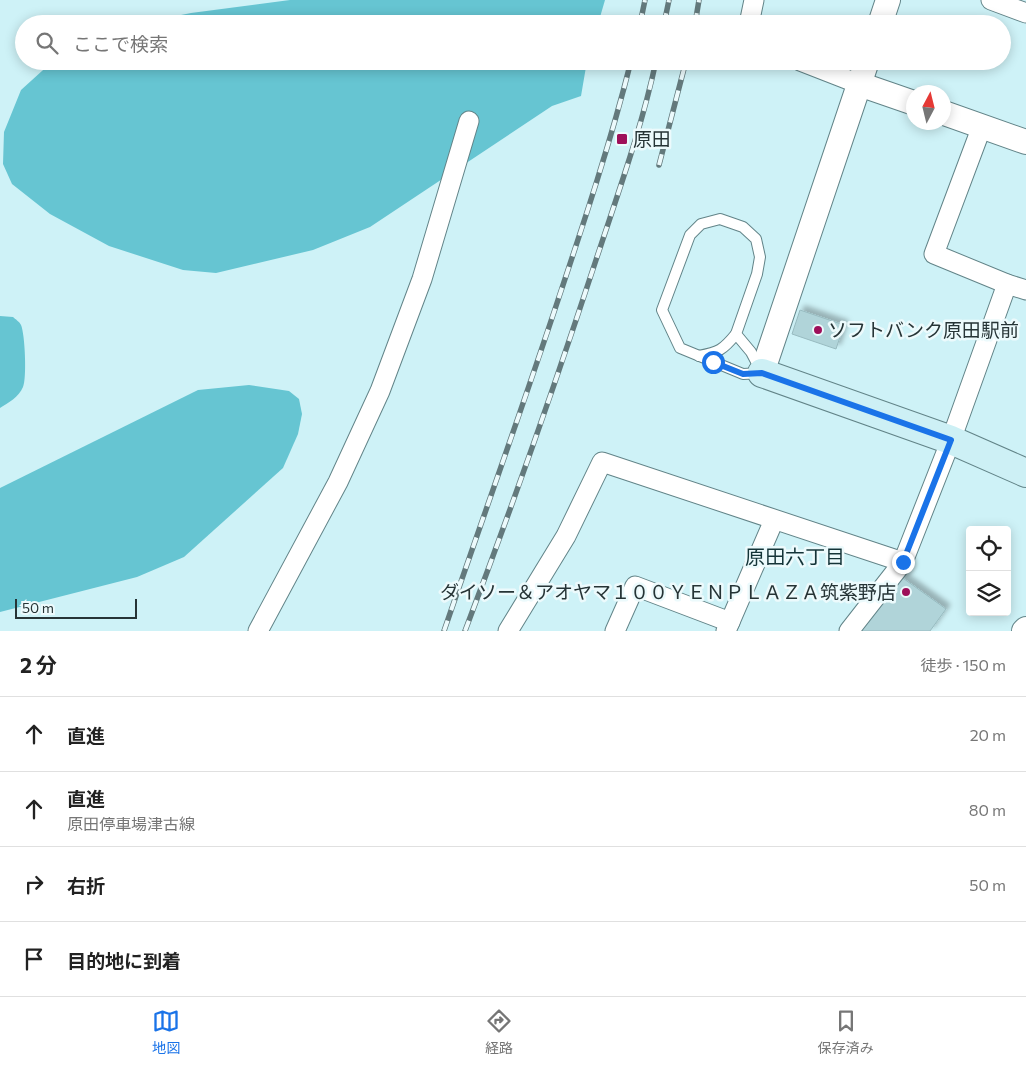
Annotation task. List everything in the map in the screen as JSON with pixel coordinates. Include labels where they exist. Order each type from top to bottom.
[{"type":"main road","points":[[762,373],[951,440],[1026,473]]},
{"type":"street","points":[[751,15],[754,0]]},
{"type":"street","points":[[883,15],[888,0]]},
{"type":"street","points":[[990,0],[1026,13]]},
{"type":"street","points":[[823,70],[906,100]]},
{"type":"street","points":[[762,373],[864,70]]},
{"type":"street","points":[[951,115],[1026,142]]},
{"type":"street","points":[[258,631],[338,482],[380,391],[422,279],[469,122]]},
{"type":"street","points":[[982,126],[934,254],[1006,284],[1026,290]]},
{"type":"street","points":[[849,631],[903,562],[951,440],[1006,284]]},
{"type":"street","points":[[508,631],[566,536],[602,462],[903,562]]},
{"type":"street","points":[[615,631],[635,586],[728,626],[774,520]]},
{"type":"lane","points":[[699,356],[718,352],[736,334],[757,274],[760,258],[756,240],[743,227],[720,219],[701,224],[690,235],[662,310],[680,348],[699,356],[743,374],[762,373],[751,352],[736,334]]},
{"type":"shaded area","points":[[290,0],[605,0],[601,15],[181,15]]},
{"type":"shaded area","points":[[43,70],[585,70],[581,96],[552,106],[370,227],[313,250],[216,273],[183,270],[109,246],[50,214],[12,184],[3,164],[4,132],[21,90]]},
{"type":"shaded area","points":[[0,316],[13,317],[20,324],[24,337],[25,366],[24,382],[21,391],[0,408]]},
{"type":"shaded area","points":[[249,385],[289,391],[299,399],[302,414],[298,434],[283,468],[184,557],[137,577],[0,612],[0,488],[198,390]]},
{"type":"building","name":"ソフトバンク原田駅前","points":[[800,310],[844,325],[836,349],[792,334]]},
{"type":"building","name":"ダイソー＆アオヤマ１００ＹＥＮＰＬＡＺＡ筑紫野店","points":[[900,576],[946,609],[930,631],[860,631]]},
{"type":"railway","points":[[642,15],[645,0]]},
{"type":"railway","points":[[666,15],[669,0]]},
{"type":"railway","points":[[696,15],[699,0]]},
{"type":"railway","points":[[444,631],[531,381],[606,150],[629,70]]},
{"type":"railway","points":[[465,631],[550,398],[637,135],[654,70]]},
{"type":"railway","points":[[659,165],[684,70]]},
{"type":"place","name":"原田","points":[[622,139]]},
{"type":"place","name":"ソフトバンク原田駅前","points":[[818,330]]},
{"type":"place","name":"ダイソー＆アオヤマ１００ＹＥＮＰＬＡＺＡ筑紫野店","points":[[906,592]]},
{"type":"district","name":"原田六丁目","points":[[795,557]]},
{"type":"route","points":[[713,362],[743,374],[762,373],[951,440],[903,562]]}]
